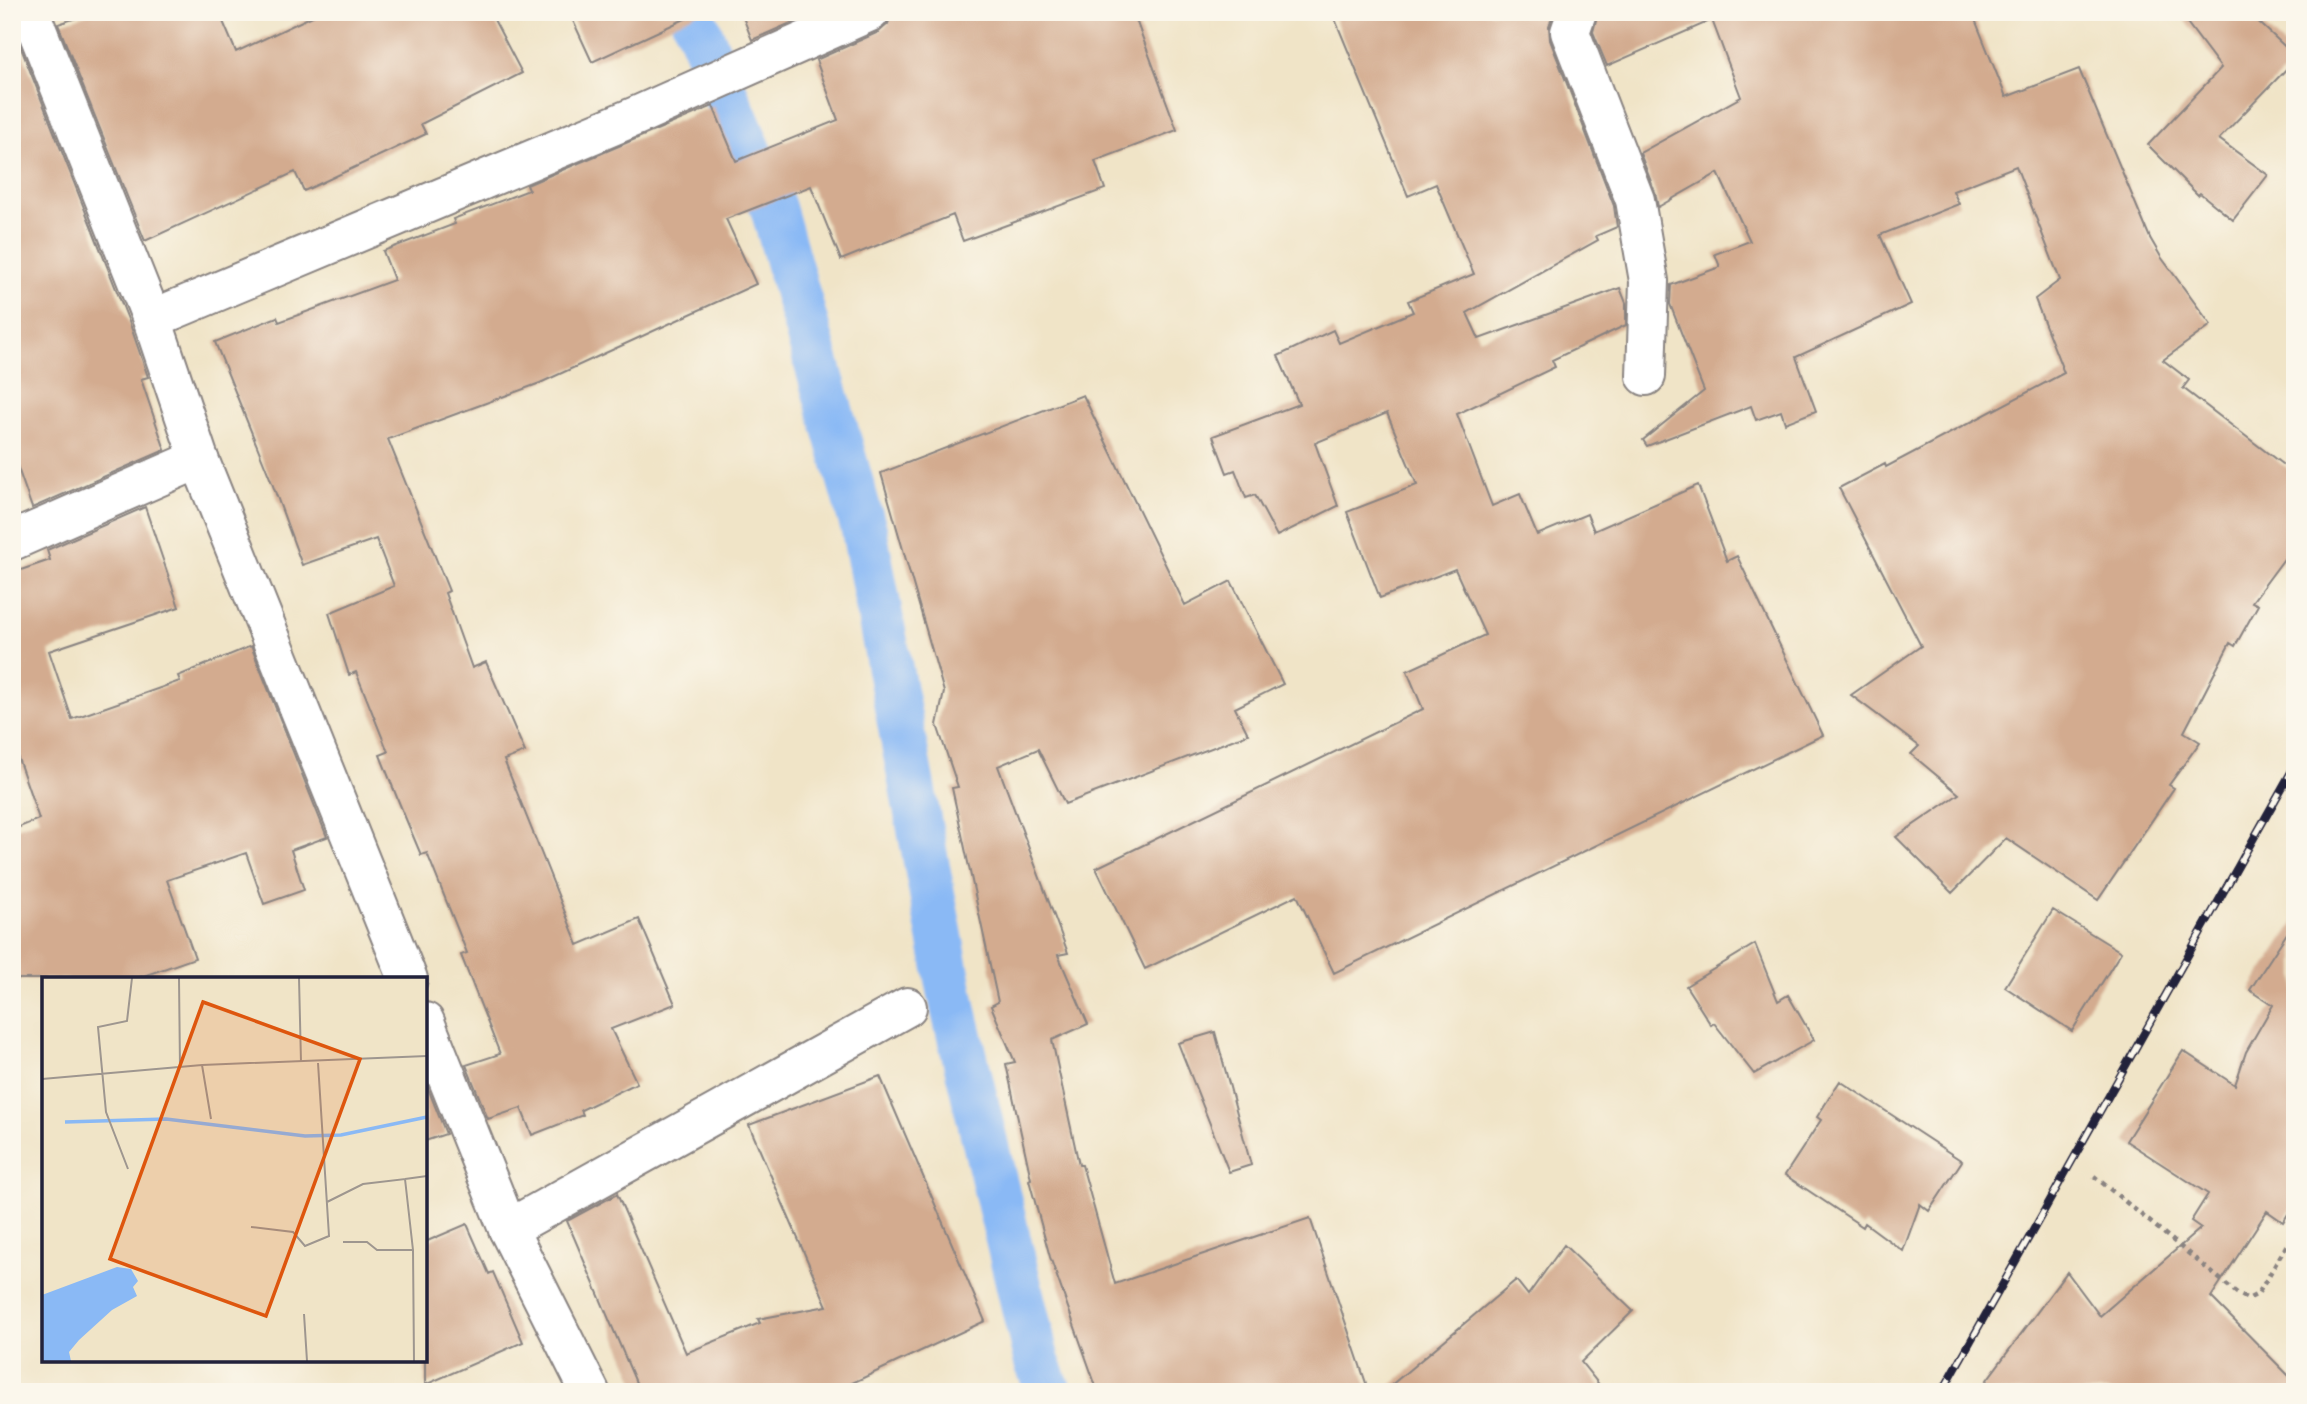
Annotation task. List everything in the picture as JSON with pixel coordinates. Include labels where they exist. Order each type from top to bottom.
[{"type":"street","points":[[30,12],[152,319],[199,458],[407,977]]},
{"type":"street","points":[[152,319],[636,116],[870,12]]},
{"type":"street","points":[[1577,12],[1570,32],[1635,200],[1649,281],[1646,376]]},
{"type":"street","points":[[12,541],[199,458]]},
{"type":"street","points":[[508,1229],[907,1007]]},
{"type":"street","points":[[427,1027],[508,1229],[590,1392]]},
{"type":"path","points":[[2094,1176],[2237,1293],[2248,1299],[2258,1294],[2295,1231]]},
{"type":"building","points":[[94,12],[219,12],[236,52],[321,12],[490,12],[522,73],[421,124],[426,134],[304,191],[295,172],[145,241],[58,24]]},
{"type":"building","points":[[569,12],[700,12],[592,62]]},
{"type":"building","points":[[741,12],[816,12],[752,40]]},
{"type":"building","points":[[892,12],[1133,12],[1177,130],[1095,161],[1105,189],[963,241],[953,215],[841,260],[811,186],[726,219],[756,284],[540,383],[388,439],[449,591],[445,593],[472,668],[486,662],[525,752],[504,760],[578,945],[639,919],[675,1004],[611,1029],[637,1083],[581,1110],[583,1115],[532,1135],[521,1108],[488,1119],[466,1065],[500,1054],[461,955],[467,953],[427,853],[421,855],[398,800],[380,755],[388,752],[356,672],[349,675],[329,613],[394,586],[376,539],[302,565],[215,342],[277,317],[279,322],[394,280],[383,251],[455,224],[453,219],[529,190],[527,185],[713,106],[736,161],[838,120],[816,60],[879,32],[888,24]]},
{"type":"building","points":[[1332,12],[1554,12],[1549,26],[1550,40],[1614,206],[1617,227],[1596,236],[1598,240],[1467,313],[1479,339],[1620,288],[1626,303],[1626,325],[1552,360],[1555,367],[1457,414],[1492,506],[1520,494],[1537,535],[1587,514],[1594,531],[1698,485],[1727,561],[1737,556],[1823,735],[1334,973],[1297,895],[1145,969],[1096,868],[1423,709],[1407,671],[1485,635],[1455,569],[1380,598],[1347,512],[1417,485],[1387,413],[1315,443],[1338,506],[1277,536],[1255,495],[1246,498],[1235,470],[1227,473],[1213,436],[1299,404],[1278,356],[1333,330],[1339,343],[1413,312],[1408,301],[1474,274],[1436,184],[1408,196]]},
{"type":"building","points":[[1598,12],[1972,12],[2006,97],[2079,69],[2150,238],[2211,325],[2163,360],[2189,380],[2183,388],[2295,474],[2295,544],[2252,602],[2258,605],[2235,646],[2230,643],[2184,732],[2200,742],[2169,785],[2174,788],[2098,900],[2006,838],[1952,893],[1896,837],[1959,794],[1911,754],[1919,746],[1851,695],[1921,646],[1839,488],[1885,464],[1886,467],[2064,373],[2035,299],[2060,280],[2016,166],[1953,191],[1959,204],[1880,235],[1911,304],[1796,357],[1816,411],[1785,423],[1781,411],[1756,420],[1751,406],[1647,446],[1643,440],[1704,391],[1670,304],[1671,285],[1720,267],[1715,254],[1750,241],[1718,173],[1658,207],[1640,153],[1741,97],[1712,20],[1607,66],[1593,32]]},
{"type":"building","points":[[2179,12],[2248,12],[2295,56],[2295,60],[2219,139],[2268,175],[2233,220],[2200,193],[2198,195],[2148,145],[2221,68]]},
{"type":"building","points":[[17,38],[131,327],[148,377],[141,379],[165,450],[32,508],[12,451],[12,39]]},
{"type":"building","points":[[1083,395],[1185,605],[1231,581],[1283,684],[1235,708],[1248,734],[1065,804],[1038,749],[998,766],[1068,953],[1058,955],[1088,1024],[1052,1040],[1079,1165],[1082,1165],[1115,1284],[1310,1218],[1369,1392],[1098,1392],[1050,1257],[1029,1180],[1031,1179],[1006,1064],[1015,1062],[991,1006],[998,1002],[952,788],[958,787],[937,725],[944,692],[881,473]]},
{"type":"building","points":[[145,507],[179,607],[49,651],[72,719],[180,681],[178,676],[251,646],[327,837],[291,850],[304,890],[264,904],[246,853],[167,880],[195,958],[141,977],[12,979],[12,830],[39,819],[12,741],[12,573],[50,560],[47,550]]},
{"type":"building","points":[[2053,910],[2121,952],[2072,1031],[2005,987]]},
{"type":"building","points":[[2295,921],[2295,1203],[2283,1222],[2267,1211],[2211,1297],[2295,1382],[2295,1392],[1978,1392],[2067,1272],[2100,1316],[2201,1228],[2191,1221],[2208,1194],[2126,1141],[2183,1051],[2235,1085],[2246,1052],[2273,1005],[2250,990]]},
{"type":"building","points":[[1755,944],[1778,1001],[1788,995],[1814,1040],[1754,1074],[1714,1023],[1711,1025],[1686,986]]},
{"type":"building","points":[[1215,1032],[1251,1165],[1229,1172],[1178,1043]]},
{"type":"building","points":[[880,1076],[985,1321],[833,1392],[640,1392],[567,1221],[617,1194],[686,1353],[760,1323],[758,1319],[827,1306],[749,1125]]},
{"type":"building","points":[[1840,1081],[1962,1161],[1929,1211],[1920,1204],[1903,1251],[1865,1223],[1863,1227],[1785,1175],[1821,1120],[1817,1117]]},
{"type":"building","points":[[427,1086],[446,1134],[427,1140]]},
{"type":"building","points":[[467,1224],[489,1274],[493,1272],[523,1342],[425,1385],[427,1362],[427,1241]]},
{"type":"building","points":[[1564,1245],[1633,1311],[1581,1362],[1605,1392],[1383,1392],[1516,1280],[1528,1295]]},
{"type":"waterway","points":[[691,12],[773,208],[864,530],[954,1011],[1037,1362],[1049,1392]]},
{"type":"railway","points":[[1942,1392],[2295,765]]}]
